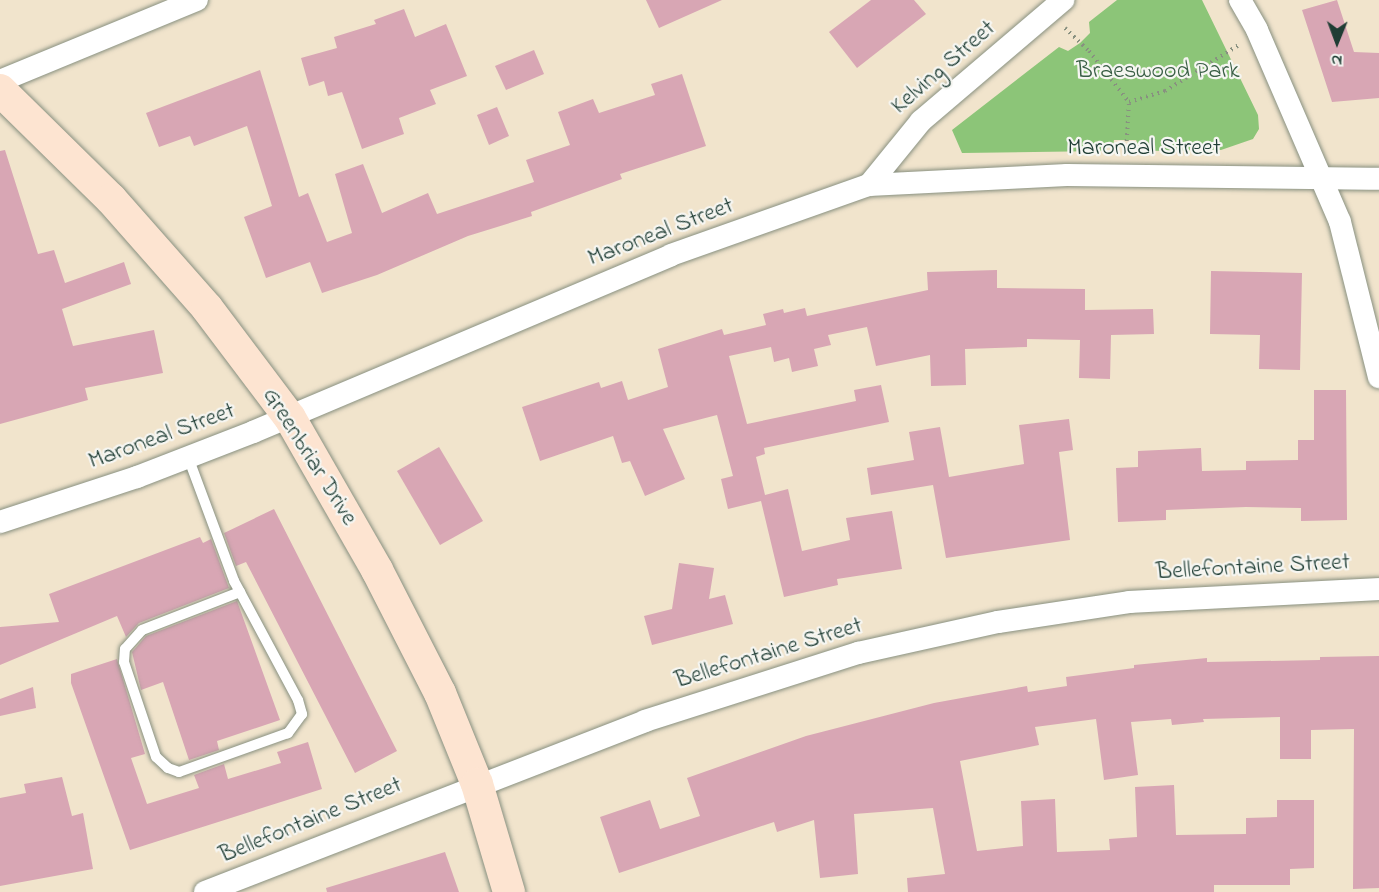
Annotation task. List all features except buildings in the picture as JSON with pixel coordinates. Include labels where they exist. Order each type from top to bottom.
[{"type":"main road","name":"Greenbriar Drive","points":[[0,90],[118,207],[207,308],[290,418],[399,611],[440,693],[477,784],[509,892]]},
{"type":"street","points":[[0,81],[197,0]]},
{"type":"street","points":[[1240,0],[1257,30],[1322,177],[1358,281],[1379,377]]},
{"type":"street","name":"Kelving Street","points":[[869,185],[921,121],[1056,6]]},
{"type":"street","name":"Maroneal Street","points":[[0,522],[188,458],[290,418],[670,255],[869,185],[1126,174],[1379,179]]},
{"type":"street","name":"Bellefontaine Street","points":[[205,892],[297,859],[477,784],[645,721],[858,653],[998,622],[1130,602],[1379,589]]},
{"type":"lane","points":[[188,458],[240,592],[302,714],[288,733],[179,772],[168,768],[156,756],[124,662],[125,649],[142,630],[240,592]]},
{"type":"path","points":[[1056,6],[1129,102],[1126,174]]},
{"type":"path","points":[[1129,102],[1165,91],[1229,53],[1257,30]]},
{"type":"green space","name":"Braeswood Park","points":[[1117,0],[1202,0],[1258,115],[1259,129],[1253,139],[1221,150],[1141,151],[1136,140],[1114,140],[1113,146],[1106,146],[1105,151],[962,153],[952,130],[1059,47],[1068,51],[1080,43],[1090,33],[1089,22]]}]
